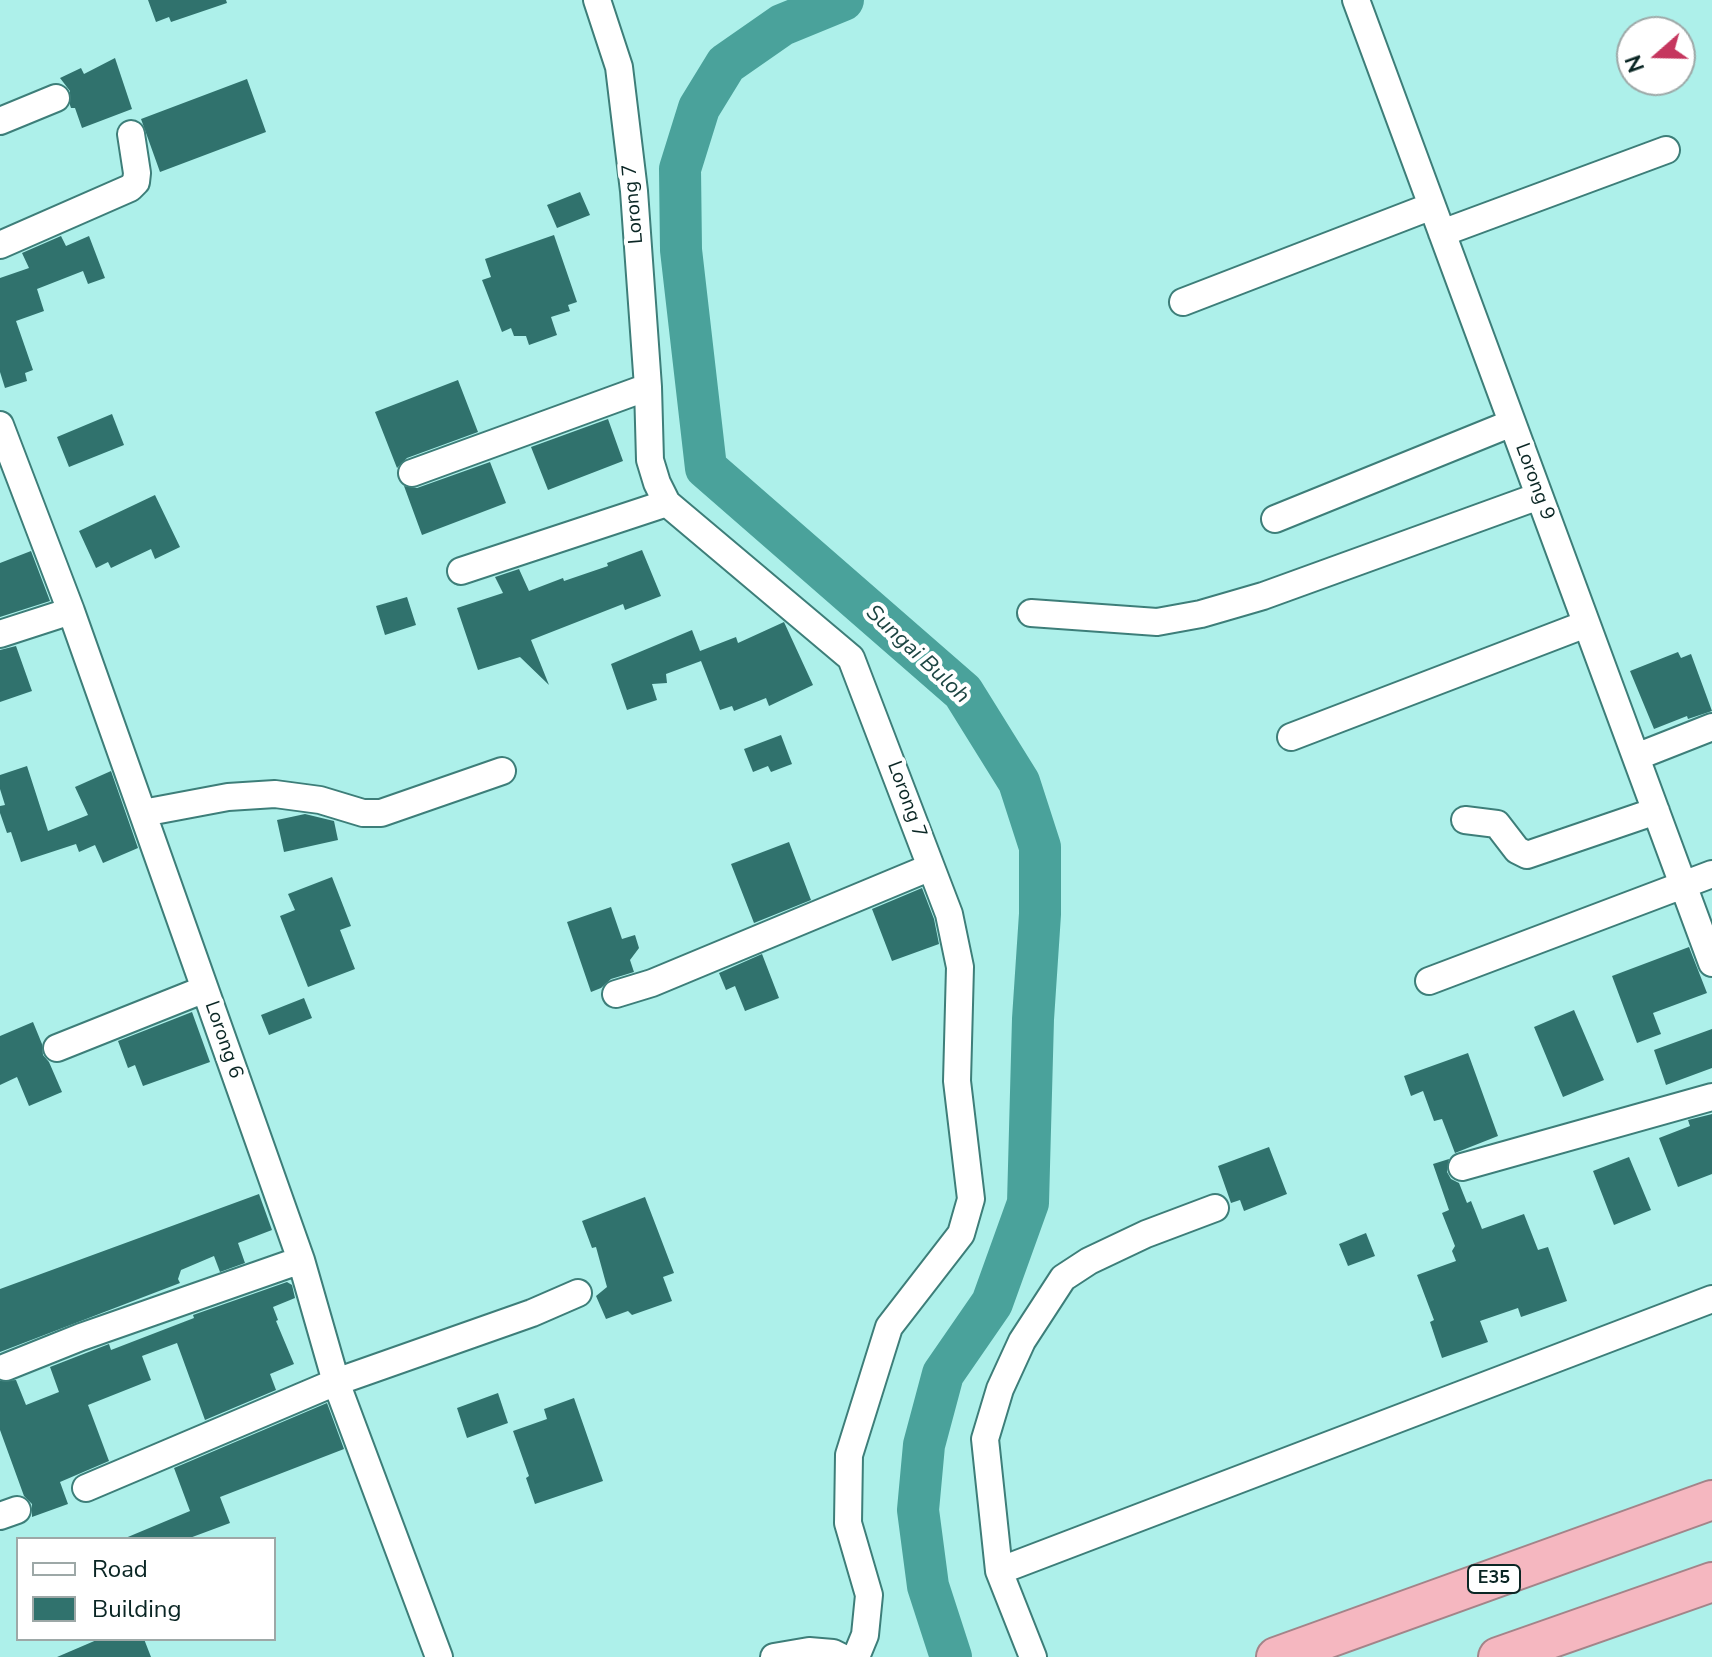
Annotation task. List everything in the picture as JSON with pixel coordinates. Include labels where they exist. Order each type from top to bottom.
[{"type":"highway","name":"E35","points":[[1276,1657],[1712,1500]]},
{"type":"highway","points":[[1498,1657],[1712,1582]]},
{"type":"street","name":"Lorong 7","points":[[597,0],[619,67],[634,191],[650,460],[657,483],[667,503],[851,658],[949,914],[960,967],[957,1081],[971,1199],[961,1234],[889,1327],[849,1455],[848,1523],[869,1595],[865,1635],[856,1657]]},
{"type":"street","name":"Lorong 9","points":[[1356,0],[1712,963]]},
{"type":"street","points":[[0,121],[56,98]]},
{"type":"street","points":[[0,245],[130,188],[136,182],[137,173],[131,134]]},
{"type":"street","points":[[1442,233],[1666,150]]},
{"type":"street","points":[[1183,302],[1432,206]]},
{"type":"street","points":[[412,473],[648,387]]},
{"type":"street","points":[[1275,519],[1512,423]]},
{"type":"street","name":"Lorong 6","points":[[0,425],[71,611],[301,1260],[336,1382],[439,1657]]},
{"type":"street","points":[[1031,613],[1157,622],[1201,614],[1263,596],[1539,496]]},
{"type":"street","points":[[461,571],[667,503]]},
{"type":"street","points":[[0,634],[71,611]]},
{"type":"street","points":[[1291,737],[1586,624]]},
{"type":"street","points":[[1636,757],[1712,727]]},
{"type":"street","points":[[143,813],[228,797],[275,794],[320,800],[363,813],[381,813],[502,771]]},
{"type":"street","points":[[1465,820],[1497,824],[1517,850],[1527,855],[1656,811]]},
{"type":"street","points":[[616,994],[652,983],[931,867]]},
{"type":"street","points":[[1429,981],[1712,874]]},
{"type":"street","points":[[57,1048],[205,989]]},
{"type":"street","points":[[1462,1167],[1712,1097]]},
{"type":"street","points":[[1033,1657],[999,1571],[985,1439],[1000,1389],[1022,1341],[1063,1278],[1089,1261],[1146,1234],[1215,1208]]},
{"type":"street","points":[[6,1367],[81,1337],[301,1260]]},
{"type":"street","points":[[86,1488],[336,1382],[532,1313],[578,1293]]},
{"type":"street","points":[[999,1571],[1712,1299]]},
{"type":"street","points":[[774,1657],[809,1651],[833,1653],[841,1657]]},
{"type":"building","points":[[148,0],[226,0],[227,3],[171,22],[169,17],[156,22]]},
{"type":"building","points":[[115,58],[132,109],[82,128],[75,108],[70,105],[70,91],[60,78],[81,68],[84,74]]},
{"type":"building","points":[[247,79],[266,132],[160,172],[141,119]]},
{"type":"building","points":[[580,192],[590,215],[557,228],[547,205]]},
{"type":"building","points":[[554,235],[577,302],[568,305],[570,311],[551,317],[557,335],[529,345],[526,336],[514,336],[511,328],[502,332],[482,280],[491,277],[485,259]]},
{"type":"building","points":[[61,236],[66,246],[89,236],[105,278],[88,284],[83,271],[37,289],[44,311],[16,321],[33,370],[25,373],[27,381],[5,388],[0,372],[0,278],[29,268],[22,253]]},
{"type":"building","points":[[458,380],[478,432],[407,458],[397,468],[375,412]]},
{"type":"building","points":[[112,414],[124,445],[69,467],[57,437]]},
{"type":"building","points":[[608,419],[623,461],[548,490],[531,447]]},
{"type":"building","points":[[490,462],[506,503],[422,535],[404,486],[417,488]]},
{"type":"building","points":[[155,495],[180,547],[155,559],[151,549],[111,568],[108,562],[96,568],[79,531]]},
{"type":"building","points":[[642,550],[661,596],[625,610],[623,604],[531,640],[549,685],[520,657],[478,670],[457,608],[503,593],[495,577],[519,569],[529,591],[608,566],[607,563]]},
{"type":"building","points":[[31,551],[50,601],[0,617],[0,563]]},
{"type":"building","points":[[407,597],[416,625],[385,635],[376,606]]},
{"type":"building","points":[[784,622],[813,685],[769,706],[766,698],[734,711],[732,706],[720,710],[701,661],[666,674],[667,683],[652,684],[657,700],[627,710],[611,664],[692,630],[700,651],[736,637],[738,643]]},
{"type":"building","points":[[16,646],[32,691],[0,702],[0,650]]},
{"type":"building","points":[[1678,652],[1681,658],[1691,654],[1712,711],[1688,719],[1687,716],[1654,729],[1630,671]]},
{"type":"building","points":[[781,735],[792,764],[771,772],[768,766],[753,772],[744,749]]},
{"type":"building","points":[[27,766],[48,831],[88,815],[75,787],[111,771],[138,848],[103,863],[95,845],[79,852],[76,844],[21,862],[11,832],[7,833],[0,813],[0,806],[5,805],[0,775]]},
{"type":"building","points":[[305,814],[334,821],[338,840],[284,852],[277,820]]},
{"type":"building","points":[[789,842],[811,900],[754,923],[731,864]]},
{"type":"building","points":[[332,877],[351,926],[340,930],[355,969],[308,987],[280,916],[295,910],[288,894]]},
{"type":"building","points":[[922,888],[934,919],[939,944],[892,961],[872,909]]},
{"type":"building","points":[[611,907],[622,939],[635,935],[639,948],[630,960],[634,972],[611,979],[591,992],[567,922]]},
{"type":"building","points":[[1689,947],[1707,993],[1653,1013],[1661,1034],[1637,1043],[1612,976]]},
{"type":"building","points":[[762,954],[779,998],[745,1011],[735,986],[726,990],[719,973]]},
{"type":"building","points":[[304,998],[312,1018],[269,1035],[261,1015]]},
{"type":"building","points":[[1574,1010],[1604,1080],[1563,1097],[1534,1027]]},
{"type":"building","points":[[192,1012],[210,1062],[143,1086],[135,1065],[128,1068],[118,1041]]},
{"type":"building","points":[[33,1022],[43,1055],[62,1092],[29,1106],[17,1077],[0,1085],[0,1036]]},
{"type":"building","points":[[1712,1029],[1712,1068],[1666,1085],[1654,1050]]},
{"type":"building","points":[[1468,1053],[1498,1136],[1455,1153],[1442,1119],[1434,1121],[1423,1091],[1411,1096],[1404,1076]]},
{"type":"building","points":[[1712,1114],[1712,1174],[1678,1187],[1659,1138],[1690,1126],[1688,1120]]},
{"type":"building","points":[[1269,1147],[1287,1194],[1244,1211],[1240,1200],[1231,1203],[1218,1166]]},
{"type":"building","points":[[1629,1157],[1651,1210],[1614,1225],[1593,1171]]},
{"type":"building","points":[[1449,1159],[1447,1172],[1451,1179],[1459,1183],[1467,1203],[1471,1201],[1482,1229],[1524,1214],[1538,1250],[1548,1247],[1567,1301],[1521,1317],[1518,1308],[1480,1321],[1488,1342],[1442,1358],[1430,1322],[1434,1320],[1417,1275],[1456,1261],[1452,1251],[1455,1246],[1442,1213],[1449,1210],[1433,1164]]},
{"type":"building","points":[[259,1194],[272,1230],[238,1243],[245,1263],[220,1272],[214,1256],[181,1270],[180,1283],[0,1352],[0,1289]]},
{"type":"building","points":[[645,1197],[674,1273],[663,1277],[672,1301],[632,1315],[628,1311],[606,1319],[596,1296],[607,1287],[596,1247],[592,1248],[582,1221]]},
{"type":"building","points":[[1366,1233],[1375,1256],[1348,1266],[1339,1244]]},
{"type":"building","points":[[287,1282],[292,1285],[295,1298],[273,1307],[294,1364],[270,1374],[276,1390],[205,1420],[177,1343],[142,1356],[151,1380],[88,1405],[109,1461],[60,1482],[68,1504],[32,1517],[32,1504],[24,1496],[0,1430],[0,1381],[16,1380],[26,1405],[59,1392],[50,1367],[109,1344],[111,1350],[194,1318],[193,1315]]},
{"type":"building","points":[[498,1393],[508,1423],[467,1438],[457,1408]]},
{"type":"building","points":[[574,1398],[603,1481],[535,1504],[513,1431],[547,1419],[544,1409]]},
{"type":"building","points":[[327,1403],[344,1449],[220,1497],[230,1523],[192,1537],[128,1537],[190,1511],[174,1468]]},
{"type":"building","points":[[94,1641],[145,1641],[151,1657],[57,1657]]},
{"type":"waterway","name":"Sungai Buloh","points":[[843,0],[782,25],[726,64],[699,108],[680,169],[681,250],[706,468],[963,692],[1019,782],[1040,847],[1028,1203],[992,1303],[943,1374],[924,1445],[918,1510],[928,1586],[951,1657]]}]
